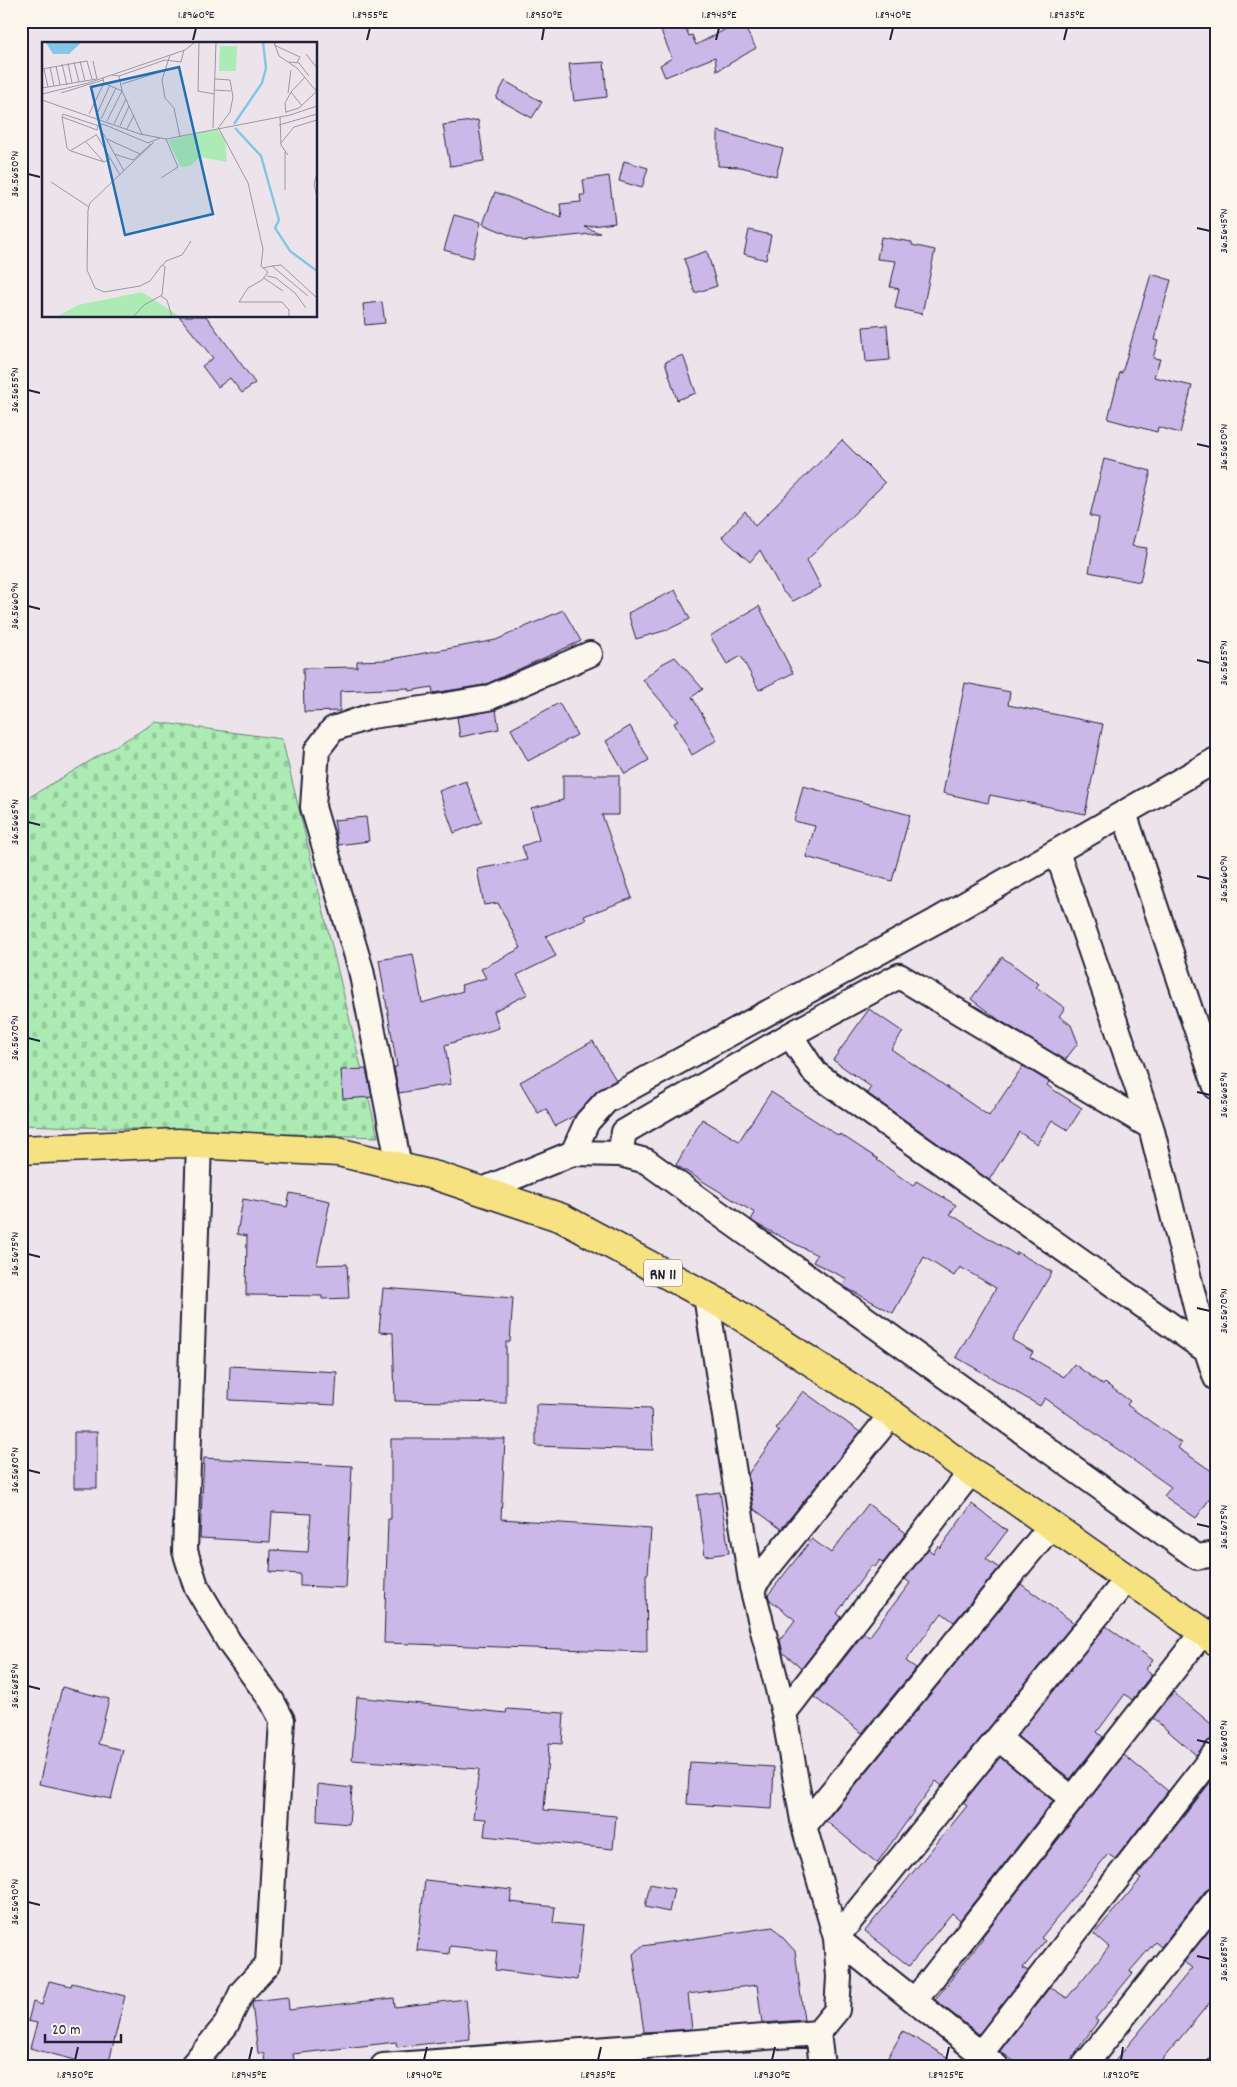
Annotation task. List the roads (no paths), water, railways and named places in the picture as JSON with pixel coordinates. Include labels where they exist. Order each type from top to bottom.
[{"type":"main road","name":"RN 11","points":[[21,1150],[178,1143],[338,1152],[399,1166],[562,1218],[706,1296],[892,1414],[971,1472],[1005,1493],[1209,1637]]},
{"type":"street","points":[[399,1166],[360,970],[313,806],[317,750],[333,729],[372,716],[488,698],[590,654]]},
{"type":"street","points":[[573,1153],[587,1122],[606,1101],[936,921],[1216,760]]},
{"type":"street","points":[[1124,813],[1212,1060],[1216,1087]]},
{"type":"street","points":[[1057,852],[1151,1127],[1207,1351],[1216,1378]]},
{"type":"street","points":[[620,1154],[624,1132],[790,1035],[899,976],[1151,1127]]},
{"type":"street","points":[[790,1035],[815,1073],[1207,1351]]},
{"type":"street","points":[[587,1122],[620,1154]]},
{"type":"street","points":[[192,2066],[226,2025],[242,1992],[268,1964],[282,1744],[282,1720],[272,1701],[229,1642],[196,1586],[185,1551],[199,1144]]},
{"type":"street","points":[[480,1191],[573,1153],[620,1154],[646,1161],[1197,1557],[1216,1554]]},
{"type":"street","points":[[383,2066],[485,2061],[818,2033],[837,2010],[839,1977],[836,1938],[804,1826],[784,1713],[752,1587],[706,1296]]},
{"type":"street","points":[[752,1587],[892,1414]]},
{"type":"street","points":[[784,1713],[971,1472]]},
{"type":"street","points":[[804,1826],[1051,1526]]},
{"type":"street","points":[[836,1938],[1127,1579]]},
{"type":"street","points":[[915,2000],[1071,1798],[1209,1637]]},
{"type":"street","points":[[998,1738],[1071,1798]]},
{"type":"street","points":[[836,1938],[988,2060],[1216,1752]]},
{"type":"street","points":[[1084,2066],[1216,1900]]},
{"type":"street","points":[[818,2033],[822,2066]]},
{"type":"lane","points":[[1213,2066],[1216,2060]]}]
